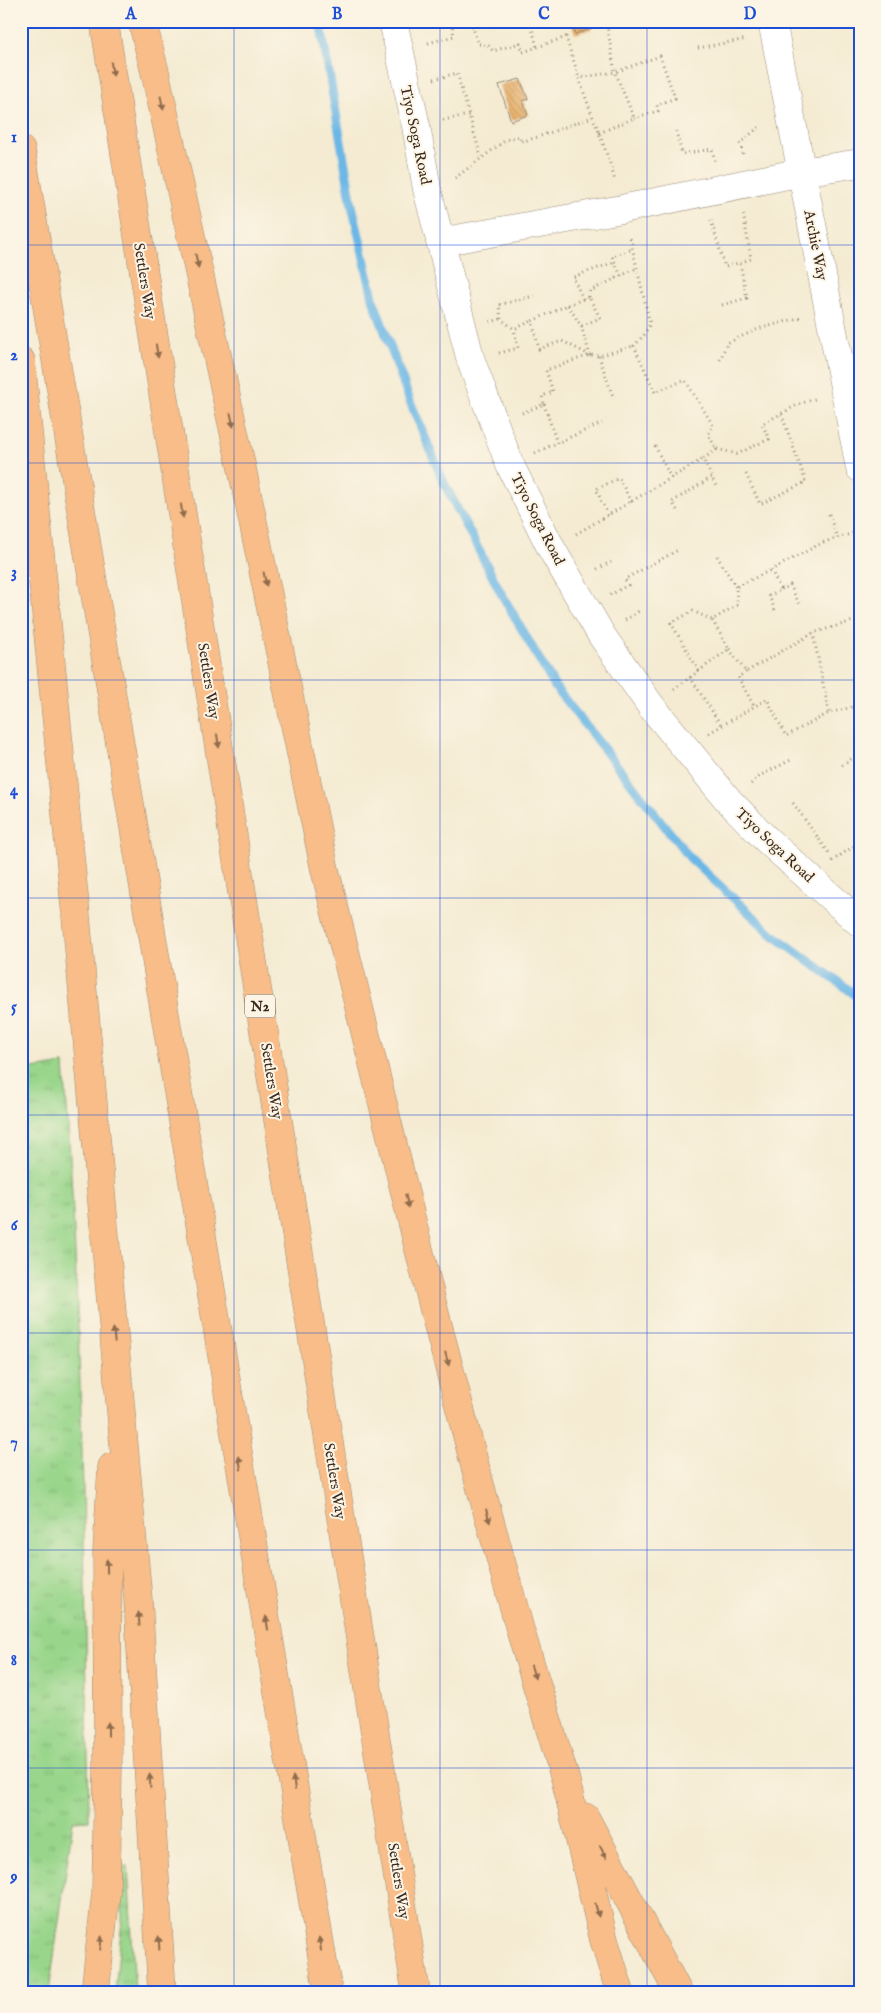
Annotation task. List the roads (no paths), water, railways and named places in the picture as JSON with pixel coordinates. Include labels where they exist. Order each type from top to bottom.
[{"type":"highway","name":"Settlers Way","points":[[104,21],[416,1992]]},
{"type":"highway","points":[[142,21],[155,72],[241,464],[325,870],[434,1310],[480,1485],[521,1633],[565,1778],[604,1940],[620,1992]]},
{"type":"highway","points":[[21,150],[328,1992]]},
{"type":"highway","points":[[21,361],[75,906],[118,1378],[138,1610],[162,1992]]},
{"type":"highway","points":[[95,1992],[106,1893],[108,1767],[107,1552],[118,1378]]},
{"type":"highway","points":[[565,1778],[678,1992]]},
{"type":"street","name":"Tiyo Soga Road","points":[[393,21],[416,126],[427,189],[471,361],[510,465],[551,548],[602,636],[651,706],[729,801],[768,841],[860,923]]},
{"type":"street","name":"Archie Way","points":[[773,28],[860,468]]},
{"type":"street","points":[[440,242],[622,209],[860,162]]},
{"type":"waterway","points":[[320,21],[352,205],[374,302],[410,401],[444,483],[501,593],[555,687],[690,858],[772,934],[860,998]]}]
